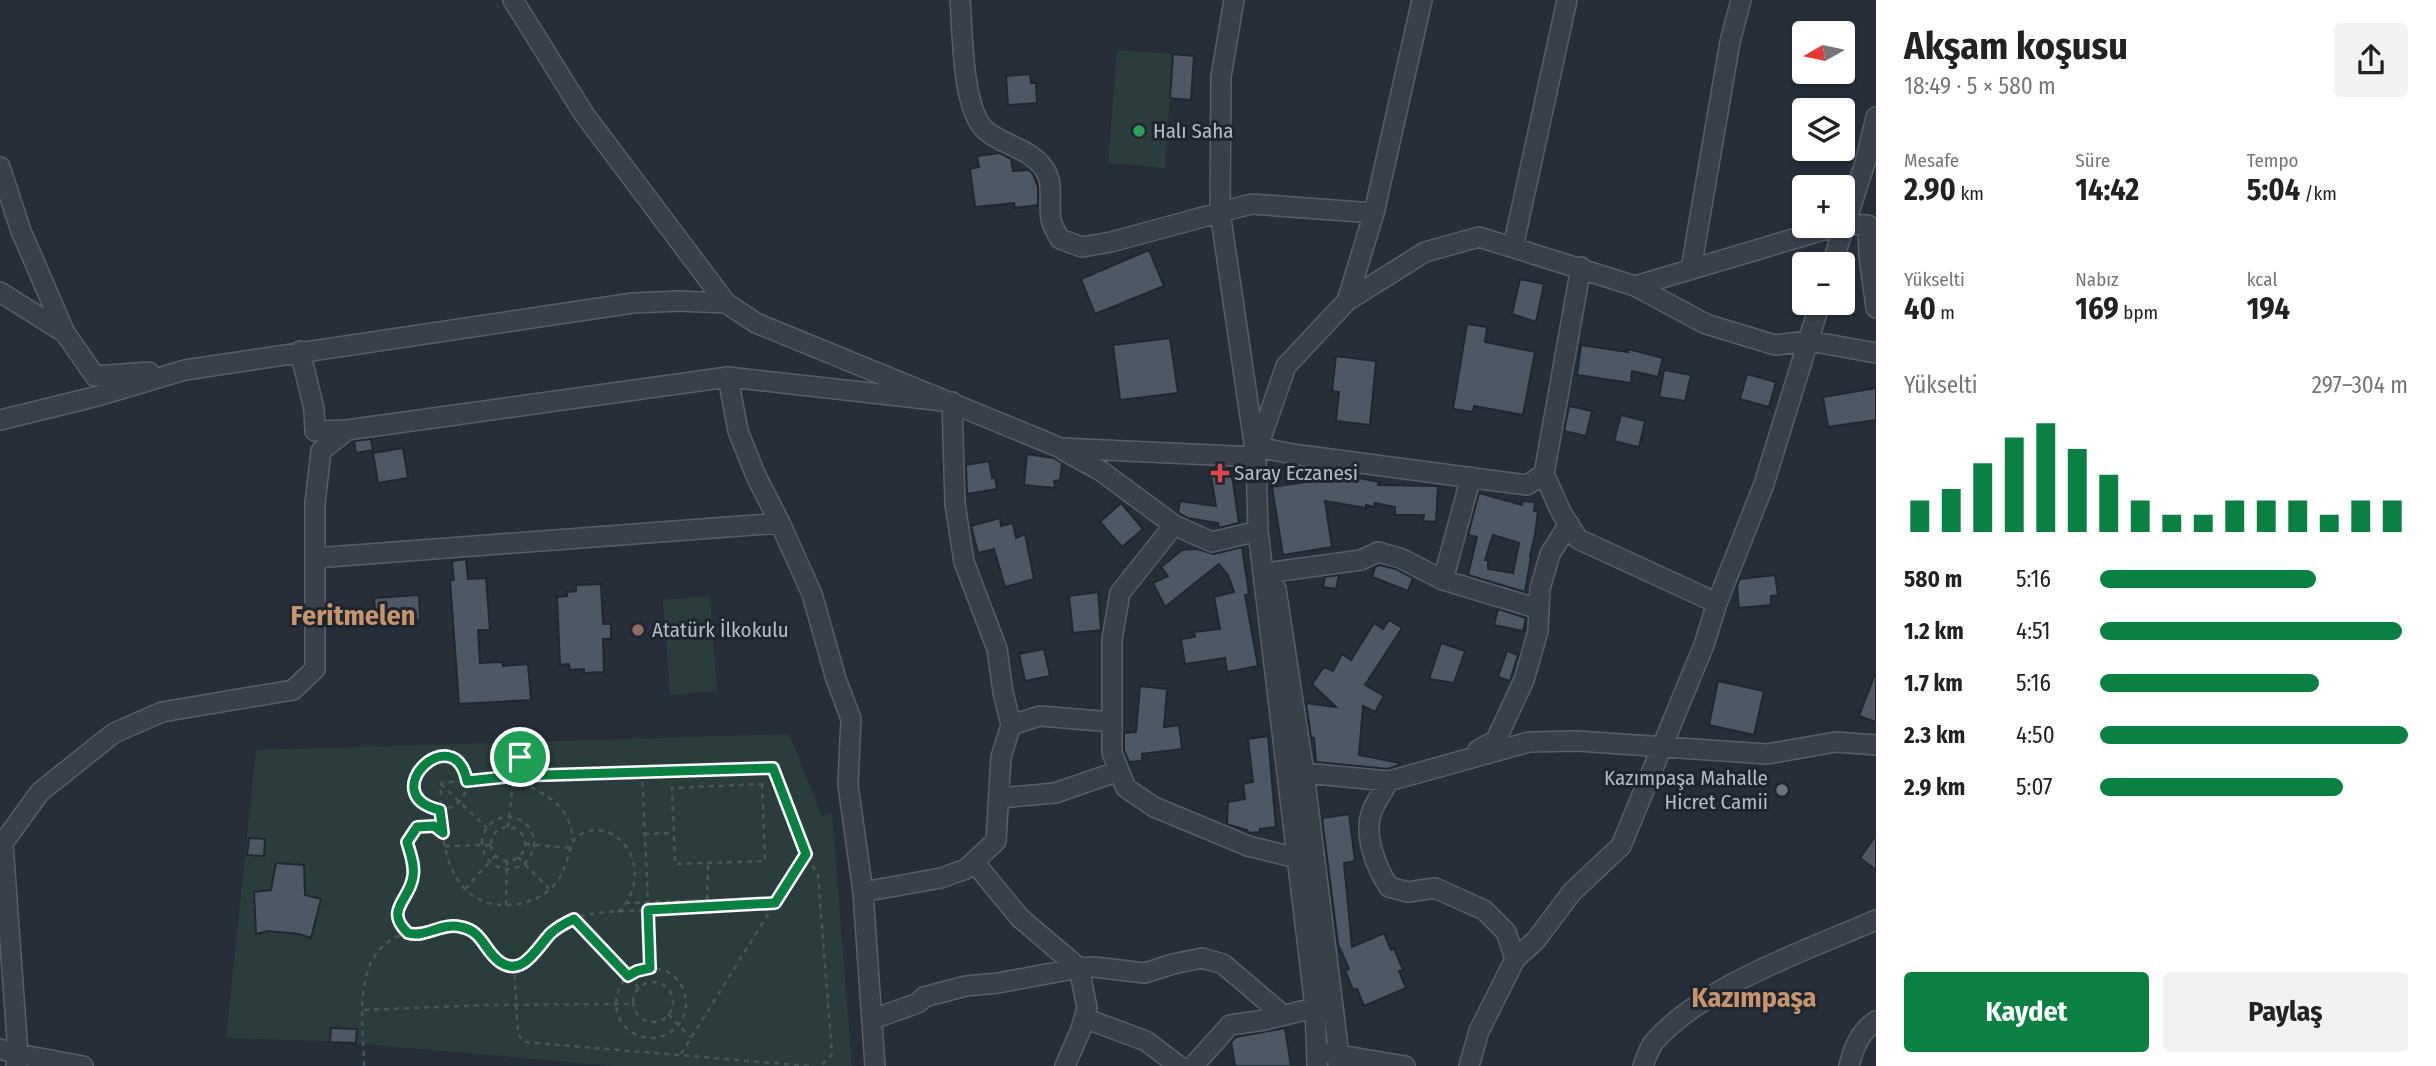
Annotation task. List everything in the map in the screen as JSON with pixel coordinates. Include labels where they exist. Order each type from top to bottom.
[{"type":"street","points":[[513,0],[584,114],[726,303],[756,323],[1060,448],[1101,471],[1174,525],[1212,542],[1258,531]]},
{"type":"street","points":[[960,0],[969,101],[980,126],[990,135],[1027,152],[1045,169],[1052,195],[1051,220],[1060,239],[1082,247],[1111,242],[1251,204],[1374,213]]},
{"type":"street","points":[[1234,0],[1222,77],[1220,212],[1257,452],[1258,531],[1297,858],[1324,1005],[1338,1061]]},
{"type":"street","points":[[1347,301],[1374,213],[1422,0]]},
{"type":"street","points":[[1513,247],[1567,0]]},
{"type":"street","points":[[1691,269],[1730,42],[1741,0]]},
{"type":"street","points":[[1855,190],[1865,163],[1876,117]]},
{"type":"street","points":[[0,167],[21,231],[65,333],[95,376],[185,370],[634,303],[726,303]]},
{"type":"street","points":[[1872,220],[1869,256],[1876,308]]},
{"type":"street","points":[[1257,452],[1286,366],[1347,301],[1425,252],[1479,237],[1635,286],[1706,324],[1775,345],[1809,341],[1876,353]]},
{"type":"street","points":[[1635,286],[1797,238]]},
{"type":"street","points":[[1581,267],[1544,474],[1578,539],[1717,603]]},
{"type":"street","points":[[0,292],[65,333]]},
{"type":"street","points":[[1469,1066],[1479,1031],[1515,959],[1536,940],[1572,892],[1621,846],[1704,645],[1717,603],[1764,484],[1817,315]]},
{"type":"street","points":[[300,351],[314,409],[315,431],[347,430],[728,377],[952,402]]},
{"type":"street","points":[[0,420],[98,396],[185,370]]},
{"type":"street","points":[[728,377],[738,431],[756,476],[812,594],[836,679],[851,719],[848,785],[863,892],[876,1066]]},
{"type":"street","points":[[863,892],[941,878],[966,869],[996,841],[1001,757],[1011,725],[997,649],[964,562],[955,504],[952,402]]},
{"type":"street","points":[[83,1066],[11,1056],[3,843],[40,792],[114,733],[163,712],[293,690],[315,669],[314,503],[321,451],[347,430]]},
{"type":"street","points":[[1060,448],[1292,454],[1527,485],[1544,474]]},
{"type":"street","points":[[1443,580],[1471,477]]},
{"type":"street","points":[[315,558],[780,523]]},
{"type":"street","points":[[1462,759],[1496,740],[1524,680],[1538,631],[1540,589],[1550,555],[1569,524]]},
{"type":"street","points":[[1174,525],[1120,593],[1112,639],[1112,752],[1119,771],[1126,788],[1153,807],[1248,846],[1297,858]]},
{"type":"street","points":[[1258,531],[1273,572],[1282,614],[1304,773],[1324,1005],[1317,1059],[1405,1066]]},
{"type":"street","points":[[1273,572],[1360,560],[1378,552],[1400,558],[1443,580],[1539,609]]},
{"type":"street","points":[[1011,725],[1040,716],[1112,722]]},
{"type":"street","points":[[1304,773],[1389,781],[1529,742],[1577,741],[1767,754],[1836,742],[1876,745]]},
{"type":"street","points":[[1000,798],[1055,793],[1119,771]]},
{"type":"street","points":[[1389,781],[1371,814],[1371,842],[1382,877],[1389,887],[1408,892],[1435,888],[1484,911],[1506,932],[1515,959]]},
{"type":"street","points":[[974,862],[1020,918],[1079,968],[1087,1008],[1065,1066]]},
{"type":"street","points":[[1643,1066],[1653,1043],[1701,1000],[1876,920]]},
{"type":"street","points":[[873,1019],[918,1003],[924,997],[966,986],[1079,968],[1094,967],[1145,973],[1202,958],[1223,964],[1283,1015]]},
{"type":"street","points":[[1193,1066],[1230,1025],[1324,1005]]},
{"type":"street","points":[[1084,1018],[1146,1041],[1179,1066]]},
{"type":"street","points":[[1849,1066],[1851,1054],[1866,1027],[1876,1021]]},
{"type":"path","points":[[513,747],[517,748],[520,757],[513,762],[506,757],[506,752],[513,747]]},
{"type":"path","points":[[434,758],[450,758],[463,769],[467,781],[466,793],[460,802],[440,810],[424,804],[419,798],[415,782],[420,767],[434,758]]},
{"type":"path","points":[[508,827],[513,762]]},
{"type":"path","points":[[441,783],[514,776],[773,768],[806,854],[818,875],[832,1055],[821,1066]]},
{"type":"path","points":[[642,772],[650,968]]},
{"type":"path","points":[[514,776],[543,792],[557,804],[570,826],[573,842]]},
{"type":"path","points":[[441,783],[487,828]]},
{"type":"path","points":[[441,783],[440,810],[449,866],[465,889],[479,899],[506,905],[534,901],[550,890],[561,876],[570,848],[579,835],[598,831],[615,836],[631,851],[636,880],[618,912]]},
{"type":"path","points":[[762,784],[765,861],[675,864],[674,832],[673,788],[762,784]]},
{"type":"path","points":[[509,817],[517,818],[527,826],[533,845],[524,863],[507,868],[491,862],[482,845],[487,828],[497,819],[509,817]]},
{"type":"path","points":[[408,933],[400,924],[398,914],[399,904],[408,892],[414,876],[407,842],[417,827],[434,826],[443,833]]},
{"type":"path","points":[[508,827],[518,830],[525,844],[518,857],[507,860],[496,855],[492,845],[496,832],[508,827]]},
{"type":"path","points":[[644,834],[674,832]]},
{"type":"path","points":[[525,844],[570,848]]},
{"type":"path","points":[[445,846],[492,845]]},
{"type":"path","points":[[681,1054],[806,854]]},
{"type":"path","points":[[465,889],[496,855]]},
{"type":"path","points":[[518,857],[550,890]]},
{"type":"path","points":[[506,905],[507,860]]},
{"type":"path","points":[[707,900],[708,863]]},
{"type":"path","points":[[625,903],[778,898]]},
{"type":"path","points":[[364,1066],[365,978],[375,957],[389,941],[408,933],[420,933],[447,926],[469,929],[483,939],[498,961],[508,966],[531,959],[555,929],[574,919],[618,912],[775,903]]},
{"type":"path","points":[[574,919],[639,988]]},
{"type":"path","points":[[514,965],[518,1034],[524,1042],[809,1066]]},
{"type":"path","points":[[650,968],[670,973],[684,989],[686,1009],[679,1025],[659,1038],[638,1036],[622,1023],[616,1004],[618,990],[628,976],[650,968]]},
{"type":"path","points":[[649,983],[663,985],[672,997],[673,1004],[668,1014],[660,1021],[646,1021],[635,1011],[634,997],[639,988],[649,983]]},
{"type":"path","points":[[364,1010],[633,1004]]},
{"type":"path","points":[[668,1014],[690,1037]]},
{"type":"shaded area","name":"Halı Saha","points":[[1117,50],[1173,54],[1165,168],[1108,163]]},
{"type":"shaded area","points":[[710,596],[717,691],[670,695],[663,600]]},
{"type":"shaded area","points":[[789,734],[822,816],[832,813],[852,1066],[616,1066],[328,1041],[226,1038],[256,750]]},
{"type":"building","points":[[1173,54],[1194,56],[1191,100],[1170,98]]},
{"type":"building","points":[[1030,74],[1031,83],[1036,83],[1037,103],[1008,105],[1006,76]]},
{"type":"building","points":[[1000,153],[1011,159],[1013,171],[1029,170],[1033,174],[1038,187],[1038,205],[1015,208],[1014,203],[975,207],[970,169],[979,167],[977,156]]},
{"type":"building","points":[[1149,250],[1164,286],[1095,314],[1081,279]]},
{"type":"building","points":[[1520,279],[1544,284],[1536,322],[1512,314]]},
{"type":"building","points":[[1467,324],[1487,327],[1485,342],[1535,352],[1523,415],[1474,406],[1473,412],[1453,409]]},
{"type":"building","points":[[1170,338],[1178,393],[1120,400],[1113,345]]},
{"type":"building","points":[[1581,345],[1628,352],[1628,349],[1663,358],[1658,377],[1632,371],[1631,383],[1577,375]]},
{"type":"building","points":[[1336,356],[1376,361],[1370,425],[1336,421],[1339,392],[1332,391]]},
{"type":"building","points":[[1664,370],[1691,375],[1685,401],[1659,397]]},
{"type":"building","points":[[1747,374],[1776,382],[1769,407],[1740,399]]},
{"type":"building","points":[[1876,388],[1876,420],[1828,427],[1823,397]]},
{"type":"building","points":[[1569,406],[1592,411],[1586,436],[1564,431]]},
{"type":"building","points":[[1621,415],[1645,421],[1639,447],[1614,441]]},
{"type":"building","points":[[371,439],[373,450],[356,453],[354,441]]},
{"type":"building","points":[[403,448],[408,478],[378,483],[373,453]]},
{"type":"building","points":[[1027,454],[1054,458],[1062,463],[1060,480],[1054,481],[1055,488],[1024,485]]},
{"type":"building","points":[[989,461],[997,489],[967,494],[966,465]]},
{"type":"building","points":[[1231,468],[1239,523],[1219,528],[1218,523],[1188,518],[1178,513],[1180,501],[1216,506],[1210,471]]},
{"type":"building","points":[[1318,470],[1379,482],[1378,485],[1438,486],[1436,522],[1423,521],[1424,515],[1395,515],[1395,507],[1375,503],[1374,507],[1366,505],[1366,508],[1325,501],[1332,547],[1283,555],[1272,487],[1319,480]]},
{"type":"building","points":[[1479,493],[1522,505],[1522,501],[1535,502],[1534,511],[1538,511],[1525,592],[1468,575],[1477,537],[1468,535]],"holes":[[[1493,535],[1519,543],[1513,573],[1488,569],[1488,560],[1485,560]]]},
{"type":"building","points":[[1121,503],[1143,529],[1122,547],[1100,522]]},
{"type":"building","points":[[1000,518],[1001,526],[1013,523],[1016,538],[1025,534],[1034,579],[1005,587],[994,549],[978,553],[971,526]]},
{"type":"building","points":[[1242,547],[1249,594],[1245,595],[1258,666],[1227,672],[1225,658],[1185,664],[1181,639],[1195,637],[1194,632],[1220,629],[1214,597],[1234,592],[1228,575],[1219,564],[1165,607],[1153,583],[1168,576],[1161,567],[1182,550],[1197,549],[1214,554]]},
{"type":"building","points":[[466,559],[468,579],[486,578],[490,630],[478,630],[480,663],[502,662],[503,666],[528,664],[531,700],[459,704],[450,580],[454,580],[452,561]]},
{"type":"building","points":[[1379,565],[1396,569],[1413,578],[1408,591],[1372,577],[1375,567]]},
{"type":"building","points":[[1339,575],[1336,589],[1323,587],[1325,577]]},
{"type":"building","points":[[1775,575],[1778,595],[1771,596],[1771,605],[1739,608],[1737,586],[1740,579]]},
{"type":"building","points":[[601,584],[603,624],[611,624],[611,639],[603,639],[604,672],[584,673],[584,669],[570,670],[569,664],[560,665],[557,597],[576,591],[576,585]]},
{"type":"building","points":[[1098,592],[1101,630],[1073,633],[1069,596]]},
{"type":"building","points":[[419,595],[420,620],[376,623],[374,598]]},
{"type":"building","points":[[1498,609],[1526,618],[1523,631],[1494,625]]},
{"type":"building","points":[[1389,620],[1402,628],[1365,685],[1384,696],[1375,712],[1363,706],[1359,755],[1400,763],[1399,765],[1388,769],[1316,762],[1306,703],[1336,707],[1312,684],[1324,667],[1333,671],[1342,654],[1351,660],[1374,623],[1383,629]]},
{"type":"building","points":[[1441,643],[1465,651],[1454,683],[1429,679]]},
{"type":"building","points":[[1044,649],[1050,676],[1025,681],[1019,654]]},
{"type":"building","points":[[1507,651],[1518,655],[1510,681],[1498,677]]},
{"type":"building","points":[[1876,674],[1876,722],[1859,716]]},
{"type":"building","points":[[1718,681],[1764,691],[1754,735],[1709,725]]},
{"type":"building","points":[[1140,686],[1167,689],[1164,727],[1179,725],[1182,749],[1142,754],[1142,761],[1129,762],[1124,750],[1124,733],[1136,732]]},
{"type":"building","points":[[1268,736],[1276,827],[1249,833],[1227,824],[1228,802],[1245,799],[1243,784],[1253,782],[1248,739]]},
{"type":"building","points":[[1349,814],[1355,861],[1344,863],[1352,947],[1384,933],[1403,970],[1399,971],[1406,988],[1364,1006],[1357,989],[1353,990],[1345,970],[1349,969],[1338,944],[1322,818]]},
{"type":"building","points":[[1876,835],[1876,870],[1860,858]]},
{"type":"building","points":[[249,838],[265,839],[264,856],[247,855]]},
{"type":"building","points":[[276,863],[304,865],[305,895],[321,899],[311,938],[268,931],[256,934],[254,892],[271,890]]},
{"type":"building","points":[[331,1028],[357,1029],[356,1043],[330,1042]]},
{"type":"building","points":[[1285,1028],[1291,1066],[1235,1066],[1231,1042],[1236,1037]]},
{"type":"place","name":"Halı Saha","points":[[1139,131]]},
{"type":"place","name":"Saray Eczanesi","points":[[1220,473]]},
{"type":"place","name":"Atatürk İlkokulu","points":[[638,630]]},
{"type":"place","name":"Kazımpaşa Mahalle Hicret Camii","points":[[1782,790]]},
{"type":"district","name":"Feritmelen","points":[[353,615]]},
{"type":"district","name":"Kazımpaşa","points":[[1754,997]]},
{"type":"route","points":[[520,757],[513,762],[514,776],[467,781],[463,769],[450,758],[434,758],[420,767],[416,774],[416,790],[424,804],[440,810],[443,833],[434,826],[417,827],[407,842],[414,876],[411,887],[399,904],[398,914],[400,924],[408,933],[420,933],[447,926],[469,929],[483,939],[498,961],[508,966],[531,959],[555,929],[574,919],[628,976],[643,968],[650,968],[648,910],[775,903],[806,854],[773,768],[514,776],[513,762],[506,757],[506,752],[513,747],[517,748],[520,757]]}]
